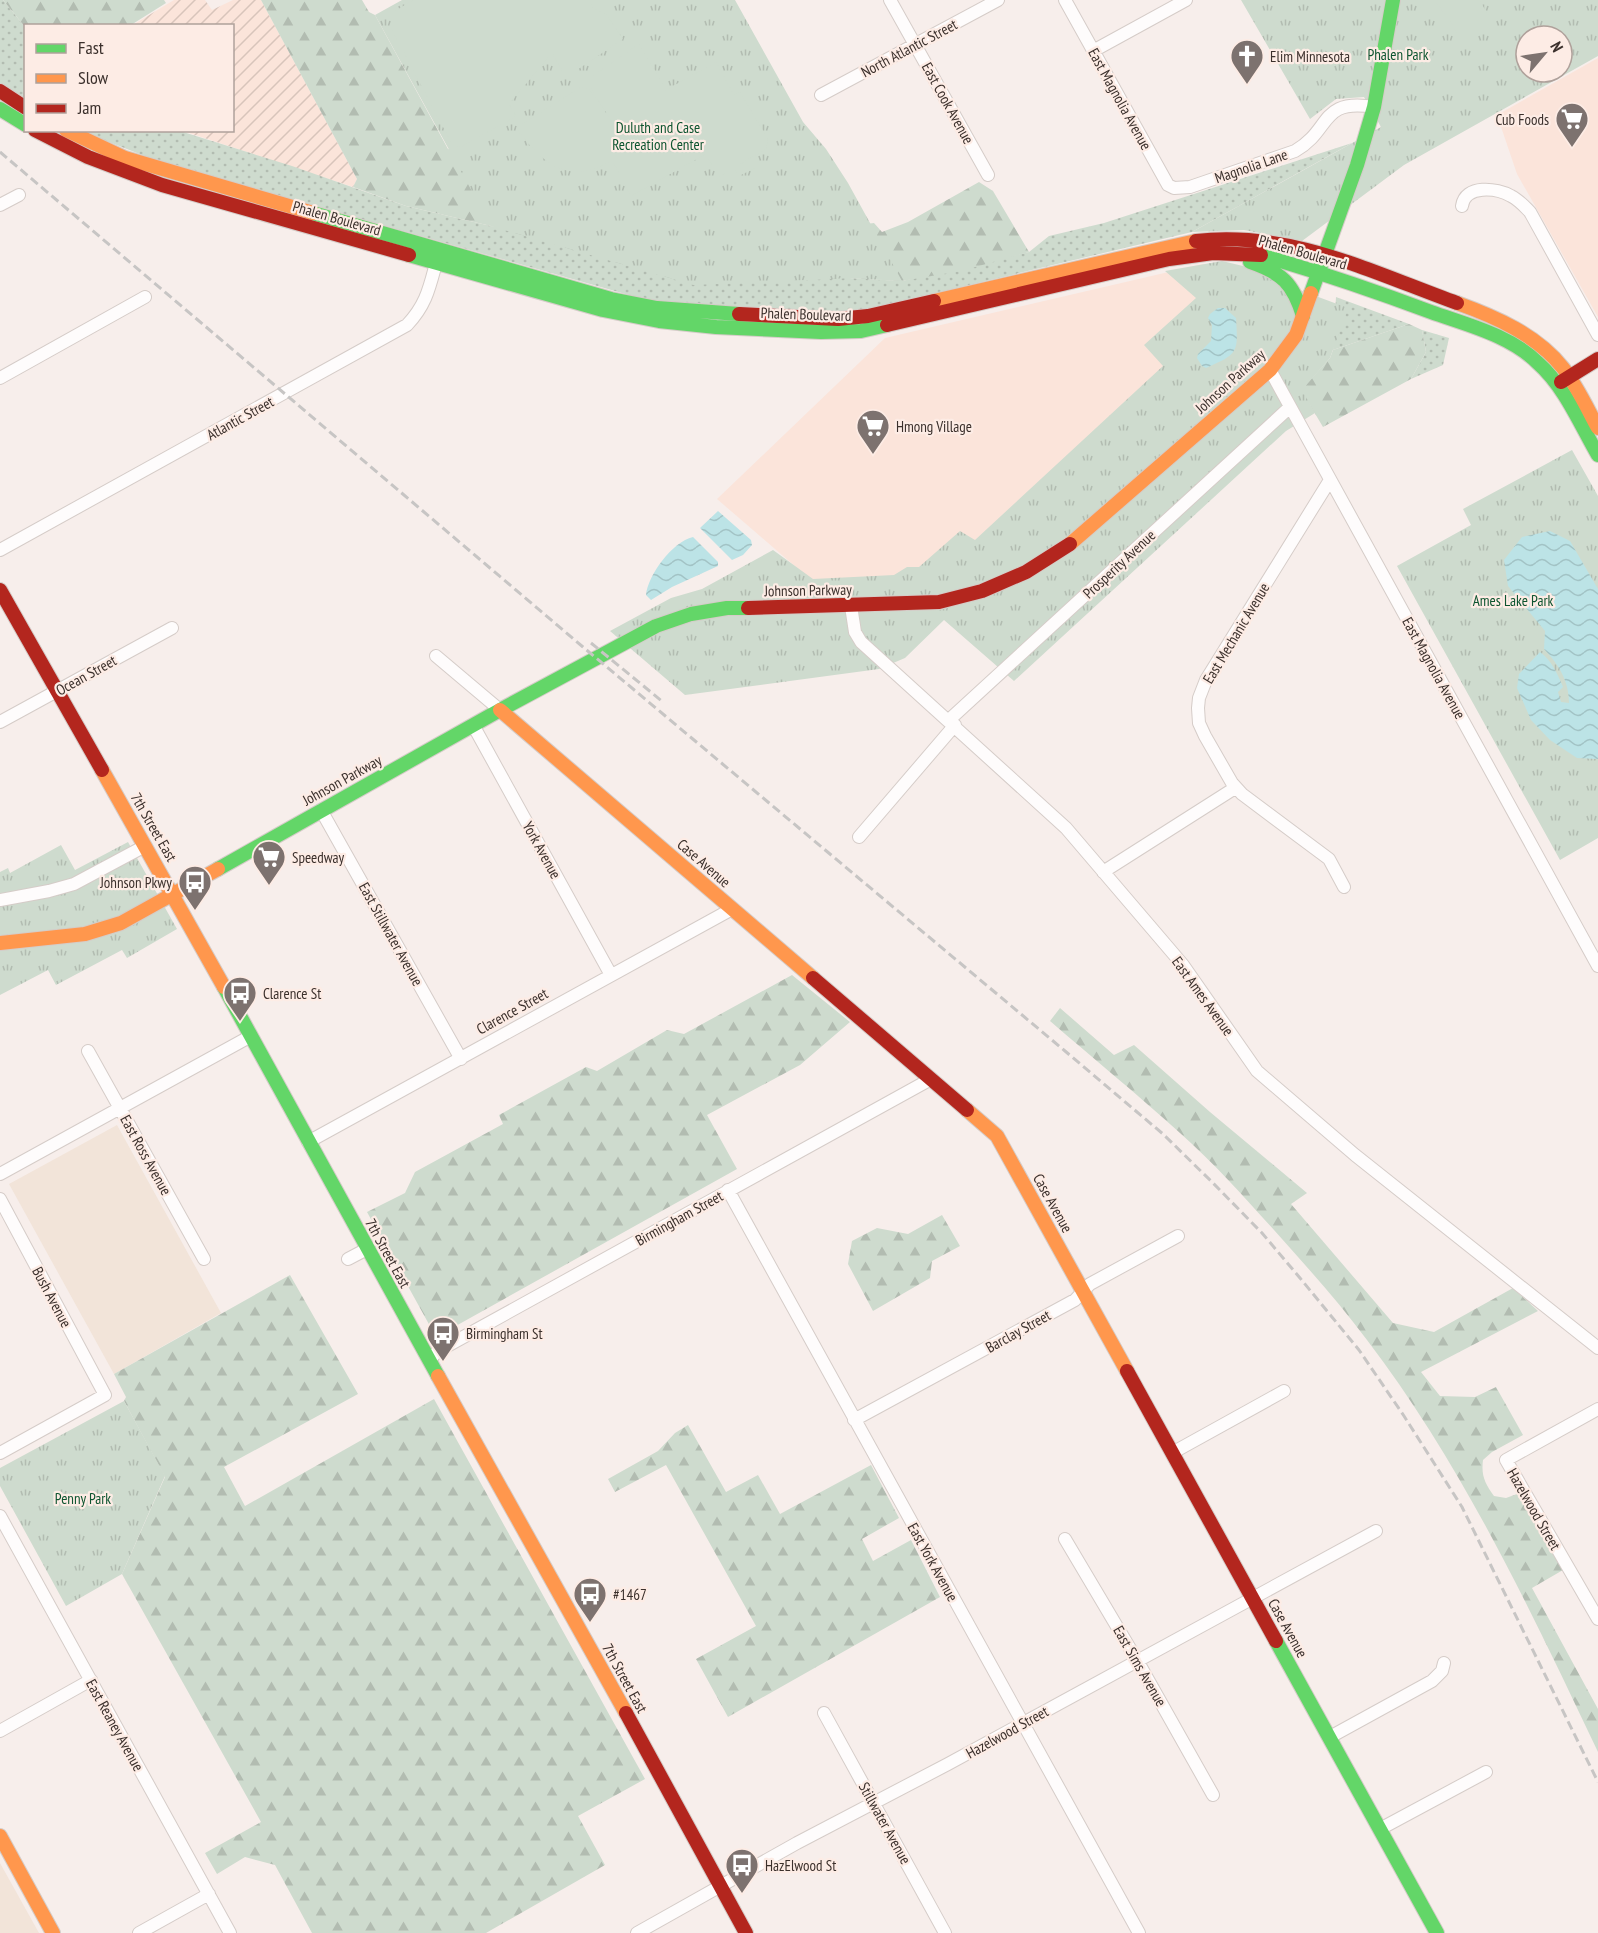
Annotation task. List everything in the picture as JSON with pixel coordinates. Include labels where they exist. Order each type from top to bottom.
[{"type":"street","name":"East Cook Avenue","points":[[890,0],[988,175]]},
{"type":"street","name":"North Atlantic Street","points":[[821,95],[998,0]]},
{"type":"street","name":"East Magnolia Avenue","points":[[1065,0],[1168,184],[1174,188],[1183,188]]},
{"type":"street","points":[[1094,51],[1186,0]]},
{"type":"street","name":"Johnson Parkway","points":[[0,943],[85,934],[121,922],[500,710],[673,618],[727,608],[939,602],[982,591],[1026,572],[1075,540],[1270,370],[1296,335],[1361,151],[1374,107],[1393,0]]},
{"type":"street","name":"Johnson Parkway","points":[[1386,44],[1401,0]]},
{"type":"street","points":[[0,91],[24,107]]},
{"type":"street","name":"Magnolia Lane","points":[[1183,188],[1295,151],[1310,140],[1330,113],[1340,108],[1361,105],[1374,107]]},
{"type":"street","points":[[0,109],[24,124]]},
{"type":"street","name":"Phalen Boulevard","points":[[38,132],[61,145],[122,172],[181,191],[438,257],[657,308],[838,319],[868,316],[1184,243],[1220,238],[1253,239],[1325,255],[1487,315],[1522,332],[1549,352],[1569,376],[1598,428]]},
{"type":"street","name":"Phalen Boulevard","points":[[70,132],[125,158],[636,319],[673,324],[833,333],[861,332],[1180,258],[1213,253],[1261,255],[1319,272],[1480,329],[1513,344],[1538,362],[1557,384],[1598,454]]},
{"type":"street","points":[[1462,206],[1468,195],[1475,191],[1485,190],[1509,195],[1520,202],[1534,219],[1598,335]]},
{"type":"street","points":[[0,206],[19,195]]},
{"type":"street","points":[[1180,258],[1210,256],[1235,258],[1257,264],[1279,274],[1294,290],[1303,316]]},
{"type":"street","name":"Atlantic Street","points":[[0,550],[407,325],[419,312],[430,289],[438,257]]},
{"type":"street","points":[[0,378],[146,297]]},
{"type":"street","points":[[1557,384],[1598,359]]},
{"type":"street","name":"East Magnolia Avenue","points":[[1270,370],[1598,966]]},
{"type":"street","name":"Prosperity Avenue","points":[[859,837],[952,723],[1290,407]]},
{"type":"street","name":"East Mechanic Avenue","points":[[1330,480],[1206,681],[1199,698],[1198,708],[1202,730],[1235,788],[1329,859],[1344,887]]},
{"type":"street","name":"7th Street East","points":[[0,590],[173,894],[746,1933]]},
{"type":"street","name":"East Ames Avenue","points":[[851,606],[855,632],[861,642],[1066,828],[1182,965],[1257,1071],[1355,1155],[1598,1348]]},
{"type":"street","name":"Ocean Street","points":[[0,722],[172,628]]},
{"type":"street","name":"Case Avenue","points":[[436,656],[997,1136],[1437,1933]]},
{"type":"street","name":"York Avenue","points":[[473,725],[610,975]]},
{"type":"street","points":[[1103,872],[1235,788]]},
{"type":"street","name":"East Stillwater Avenue","points":[[321,810],[460,1059]]},
{"type":"street","points":[[0,900],[74,884],[145,846]]},
{"type":"street","name":"Clarence Street","points":[[308,1142],[732,909]]},
{"type":"street","points":[[0,1174],[251,1036]]},
{"type":"street","name":"East Ross Avenue","points":[[88,1052],[204,1259]]},
{"type":"street","name":"Birmingham Street","points":[[429,1360],[438,1351],[931,1079]]},
{"type":"street","name":"East York Avenue","points":[[728,1190],[1139,1933]]},
{"type":"street","name":"Bush Avenue","points":[[0,1199],[105,1395],[0,1453]]},
{"type":"street","name":"Barclay Street","points":[[854,1420],[1064,1305],[1084,1293],[1090,1284],[1178,1236]]},
{"type":"street","points":[[348,1259],[367,1249]]},
{"type":"street","points":[[1172,1453],[1284,1392]]},
{"type":"street","name":"Hazelwood Street","points":[[1598,1409],[1506,1460],[1598,1619]]},
{"type":"street","name":"East Reaney Avenue","points":[[0,1516],[230,1933]]},
{"type":"street","name":"Hazelwood Street","points":[[636,1933],[797,1843],[1138,1662],[1376,1531]]},
{"type":"street","name":"East Sims Avenue","points":[[1065,1539],[1213,1795]]},
{"type":"street","points":[[1330,1737],[1432,1681],[1442,1671],[1444,1663]]},
{"type":"street","points":[[0,1731],[91,1680]]},
{"type":"street","name":"Stillwater Avenue","points":[[824,1713],[945,1933]]},
{"type":"street","points":[[1380,1829],[1486,1772]]},
{"type":"street","points":[[0,1836],[53,1933]]},
{"type":"street","points":[[139,1933],[209,1894]]},
{"type":"shaded area","points":[[174,0],[205,0],[212,10],[233,0],[261,0],[357,179],[353,187],[186,132],[234,132],[234,24],[134,24]]},
{"type":"shaded area","points":[[1598,58],[1598,317],[1517,174],[1497,115],[1552,84],[1574,84],[1574,72]]},
{"type":"shaded area","points":[[1203,264],[1243,266],[1038,552],[826,593],[717,499],[885,338]]},
{"type":"shaded area","points":[[117,1125],[221,1313],[114,1374],[9,1184]]},
{"type":"shaded area","points":[[0,1863],[39,1933],[0,1933]]},
{"type":"green space","points":[[0,0],[3,0],[24,26],[24,100],[0,83]]},
{"type":"green space","points":[[3,0],[164,0],[166,3],[133,24],[24,26]]},
{"type":"green space","points":[[261,0],[362,0],[369,12],[375,15],[448,149],[843,227],[874,223],[882,232],[908,222],[979,182],[993,191],[1029,252],[961,271],[902,281],[850,278],[806,280],[742,274],[694,285],[491,226],[406,206],[353,187],[357,179]]},
{"type":"green space","name":"Duluth and Case Recreation Center","points":[[402,0],[735,0],[803,122],[826,149],[848,183],[902,281],[850,278],[694,285],[491,226],[375,15]]},
{"type":"green space","points":[[413,0],[586,0],[592,5],[591,7],[606,14],[623,39],[574,72],[563,72],[552,53],[509,104],[516,116],[461,147],[453,146],[390,26],[395,11]]},
{"type":"green space","name":"Phalen Park","points":[[1241,0],[1598,0],[1598,56],[1574,69],[1574,24],[1514,24],[1514,84],[1548,84],[1404,165],[1302,241],[1244,230],[1192,232],[1381,127],[1364,97],[1336,99],[1310,119]]},
{"type":"green space","points":[[1439,0],[1470,0],[1446,16],[1436,2]]},
{"type":"green space","points":[[1479,0],[1488,14],[1458,34],[1449,20]]},
{"type":"green space","points":[[639,44],[663,84],[664,91],[716,62],[734,95],[740,92],[768,139],[766,149],[740,164],[753,159],[757,167],[739,176],[734,168],[719,177],[706,154],[631,196],[612,160],[596,168],[569,171],[546,161],[536,152],[516,128],[581,87],[589,89],[611,120],[591,89],[594,75]]},
{"type":"green space","points":[[84,132],[183,132],[292,166],[406,206],[491,226],[850,278],[902,281],[1029,252],[1049,236],[1104,223],[1352,143],[1192,232],[864,310],[843,313],[662,302],[629,295],[160,162]]},
{"type":"green space","points":[[1222,261],[1243,266],[1278,282],[1348,308],[1330,358],[1302,390],[1315,413],[1286,431],[1014,681],[944,620],[905,658],[879,669],[685,695],[610,631],[671,598],[702,589],[773,550],[813,579],[894,575],[907,567],[919,567],[960,531],[975,540],[1163,366],[1144,345],[1196,298],[1165,271]]},
{"type":"green space","points":[[1336,297],[1409,324],[1333,350]]},
{"type":"green space","points":[[1409,324],[1422,330],[1426,352],[1411,379],[1323,427],[1301,390],[1330,358],[1333,350]]},
{"type":"green space","points":[[1422,330],[1449,338],[1443,365],[1411,379],[1426,352]]},
{"type":"green space","name":"Ames Lake Park","points":[[1572,450],[1598,496],[1598,838],[1560,860],[1397,566],[1471,525],[1463,509]]},
{"type":"green space","points":[[128,842],[177,929],[127,958],[122,950],[56,985],[48,970],[0,995],[0,872],[8,868],[10,873],[61,845],[75,870]]},
{"type":"green space","points":[[792,975],[850,1022],[800,1065],[707,1115],[737,1169],[436,1337],[367,1212],[405,1193],[415,1172],[503,1124],[499,1115],[586,1067],[597,1071],[667,1030],[684,1034]]},
{"type":"green space","points":[[1060,1008],[1114,1055],[1134,1045],[1307,1193],[1291,1204],[1393,1323],[1434,1332],[1513,1288],[1538,1311],[1421,1372],[1440,1396],[1475,1397],[1496,1387],[1523,1435],[1492,1452],[1483,1460],[1483,1475],[1494,1496],[1506,1498],[1517,1494],[1523,1496],[1563,1570],[1532,1588],[1598,1709],[1598,1752],[1493,1540],[1434,1437],[1402,1388],[1345,1311],[1217,1168],[1193,1144],[1050,1021]]},
{"type":"green space","points":[[942,1215],[960,1246],[932,1261],[930,1278],[873,1311],[848,1264],[852,1241],[877,1228],[908,1234]]},
{"type":"green space","points":[[290,1275],[358,1394],[224,1467],[245,1506],[434,1399],[645,1779],[578,1816],[605,1865],[486,1933],[312,1933],[275,1865],[245,1857],[217,1874],[205,1853],[261,1822],[122,1574],[165,1477],[124,1401],[126,1397],[114,1374]]},
{"type":"green space","name":"Penny Park","points":[[124,1401],[165,1476],[122,1574],[66,1606],[0,1486],[0,1468]]},
{"type":"green space","points":[[688,1425],[726,1492],[758,1475],[780,1514],[871,1465],[899,1518],[862,1539],[873,1561],[911,1540],[940,1597],[728,1717],[696,1659],[756,1626],[666,1465],[615,1492],[608,1479],[658,1451],[675,1433]]},
{"type":"water","points":[[1218,308],[1225,308],[1236,318],[1236,345],[1231,355],[1206,368],[1197,358],[1211,341],[1212,325],[1208,318]]},
{"type":"water","points":[[718,511],[751,540],[752,545],[743,555],[732,560],[700,528]]},
{"type":"water","points":[[1550,531],[1570,541],[1598,589],[1598,759],[1577,758],[1550,740],[1531,720],[1517,688],[1519,674],[1540,652],[1551,663],[1563,687],[1558,692],[1561,702],[1569,703],[1569,695],[1562,674],[1544,649],[1545,631],[1508,586],[1504,560],[1522,537]]},
{"type":"water","points":[[693,537],[718,562],[718,566],[672,587],[651,600],[646,595],[648,587],[662,560],[677,545]]},
{"type":"railway","points":[[0,152],[583,647],[1163,1134],[1213,1183],[1262,1233],[1300,1278],[1359,1350],[1404,1416],[1462,1507],[1598,1782]]},
{"type":"railway","points":[[591,643],[663,702]]},
{"type":"traffic: fast","points":[[1311,293],[1357,165],[1374,107],[1393,0]]},
{"type":"traffic: fast","points":[[0,109],[24,124]]},
{"type":"traffic: fast","points":[[313,213],[611,299],[657,308],[739,314]]},
{"type":"traffic: fast","points":[[409,255],[603,310],[659,321],[716,327],[821,332],[861,331],[887,325]]},
{"type":"traffic: fast","points":[[1261,255],[1473,326],[1515,345],[1538,363],[1556,383],[1598,455]]},
{"type":"traffic: fast","points":[[1250,262],[1270,270],[1285,281],[1295,295],[1303,316]]},
{"type":"traffic: fast","points":[[218,869],[500,710],[656,626],[691,614],[727,608],[748,608]]},
{"type":"traffic: fast","points":[[224,987],[438,1376]]},
{"type":"traffic: fast","points":[[1276,1641],[1437,1933]]},
{"type":"traffic: slow","points":[[70,132],[125,158],[313,213]]},
{"type":"traffic: slow","points":[[934,301],[1196,241]]},
{"type":"traffic: slow","points":[[1070,544],[1270,370],[1296,335],[1311,293]]},
{"type":"traffic: slow","points":[[1457,303],[1515,328],[1553,356],[1568,375],[1598,428]]},
{"type":"traffic: slow","points":[[500,710],[813,978]]},
{"type":"traffic: slow","points":[[102,770],[224,987]]},
{"type":"traffic: slow","points":[[0,943],[85,934],[121,923],[218,869]]},
{"type":"traffic: slow","points":[[967,1110],[997,1136],[1127,1371]]},
{"type":"traffic: slow","points":[[438,1376],[626,1713]]},
{"type":"traffic: slow","points":[[0,1836],[53,1933]]},
{"type":"traffic: jam","points":[[0,91],[24,107]]},
{"type":"traffic: jam","points":[[39,132],[88,157],[162,185],[409,255]]},
{"type":"traffic: jam","points":[[1196,241],[1231,239],[1297,248],[1330,256],[1457,303]]},
{"type":"traffic: jam","points":[[887,325],[1169,259],[1213,253],[1261,255]]},
{"type":"traffic: jam","points":[[739,314],[838,319],[868,316],[934,301]]},
{"type":"traffic: jam","points":[[1561,382],[1598,359]]},
{"type":"traffic: jam","points":[[748,608],[939,602],[982,591],[1026,572],[1070,544]]},
{"type":"traffic: jam","points":[[0,590],[102,770]]},
{"type":"traffic: jam","points":[[813,978],[967,1110]]},
{"type":"traffic: jam","points":[[1127,1371],[1276,1641]]},
{"type":"traffic: jam","points":[[626,1713],[746,1933]]},
{"type":"place","name":"Elim Minnesota","points":[[1247,85]]},
{"type":"place","name":"Cub Foods","points":[[1572,148]]},
{"type":"place","name":"Hmong Village","points":[[873,455]]},
{"type":"place","name":"Speedway","points":[[269,886]]},
{"type":"place","name":"Johnson Pkwy","points":[[195,911]]},
{"type":"place","name":"Clarence St","points":[[240,1022]]},
{"type":"place","name":"Birmingham St","points":[[443,1362]]},
{"type":"place","name":"#1467","points":[[590,1623]]},
{"type":"place","name":"HazElwood St","points":[[742,1894]]}]
